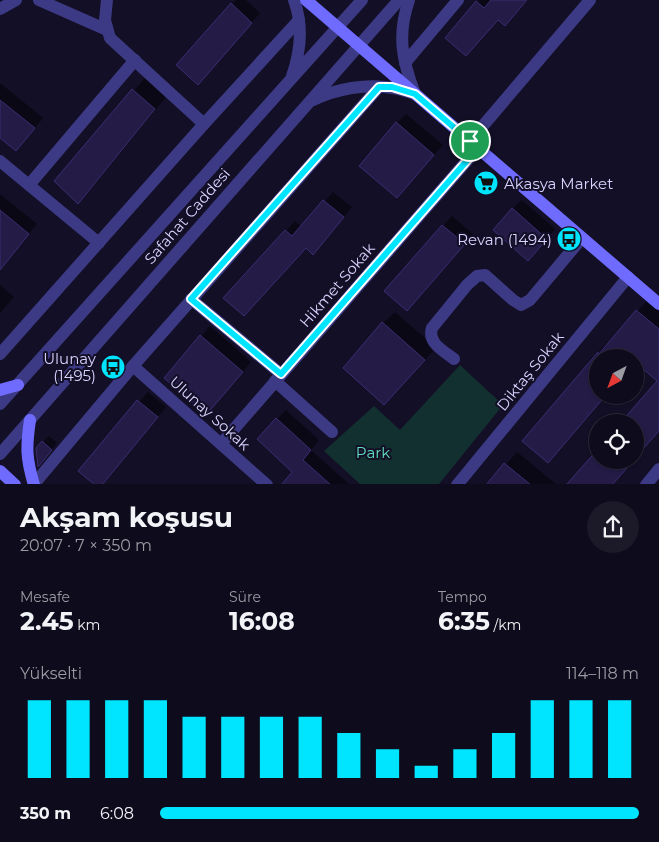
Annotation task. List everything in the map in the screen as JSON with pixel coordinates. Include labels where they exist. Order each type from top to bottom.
[{"type":"street","points":[[0,9],[16,0]]},
{"type":"street","points":[[38,0],[108,30]]},
{"type":"street","points":[[107,0],[105,20],[110,38],[204,124]]},
{"type":"street","points":[[289,82],[299,49],[299,20],[294,0]]},
{"type":"street","points":[[306,0],[659,304]]},
{"type":"street","name":"Safahat Caddesi","points":[[0,404],[362,0]]},
{"type":"street","name":"Safahat Caddesi","points":[[0,454],[399,0]]},
{"type":"street","points":[[409,0],[401,30],[405,63],[415,94]]},
{"type":"street","points":[[405,63],[458,0]]},
{"type":"street","name":"Hikmet Sokak","points":[[221,444],[474,145],[590,0]]},
{"type":"street","points":[[0,354],[299,20]]},
{"type":"street","points":[[29,185],[135,60]]},
{"type":"street","points":[[34,484],[191,299],[379,87]]},
{"type":"street","points":[[309,102],[339,90],[392,87],[415,94]]},
{"type":"street","points":[[0,161],[98,243]]},
{"type":"street","points":[[454,359],[432,341],[430,334],[432,328],[467,284],[476,276],[485,275],[521,305],[530,300],[582,238]]},
{"type":"street","name":"Diktaş Sokak","points":[[458,484],[628,277]]},
{"type":"street","points":[[191,299],[278,377],[332,432]]},
{"type":"street","name":"Ulunay Sokak","points":[[133,366],[267,484]]},
{"type":"street","points":[[0,390],[18,385]]},
{"type":"street","points":[[30,420],[26,448],[34,484]]},
{"type":"street","points":[[650,483],[659,469]]},
{"type":"street","points":[[0,471],[15,484]]},
{"type":"green space","name":"Park","points":[[460,365],[503,405],[439,484],[360,484],[324,451],[374,406],[400,430]]},
{"type":"building","points":[[491,0],[527,0],[505,26],[498,20],[466,56],[445,38],[476,1],[484,8]]},
{"type":"building","points":[[231,3],[252,23],[198,85],[176,65]]},
{"type":"building","points":[[132,89],[155,109],[78,204],[54,181]]},
{"type":"building","points":[[0,100],[35,128],[16,151],[0,138]]},
{"type":"building","points":[[396,122],[434,155],[397,198],[359,166]]},
{"type":"building","points":[[323,200],[344,217],[313,255],[306,248],[244,316],[223,298],[285,230],[292,236]]},
{"type":"building","points":[[512,208],[547,239],[528,261],[493,230]]},
{"type":"building","points":[[0,210],[29,234],[0,270]]},
{"type":"building","points":[[442,225],[465,244],[407,311],[384,291]]},
{"type":"building","points":[[636,310],[659,329],[659,431],[644,448],[644,414],[628,414],[637,404],[644,404],[644,396],[657,381],[644,370],[644,349],[603,349]]},
{"type":"building","points":[[382,322],[425,360],[384,405],[343,368]]},
{"type":"building","points":[[200,335],[243,372],[206,415],[164,378]]},
{"type":"building","points":[[589,363],[589,404],[598,404],[548,463],[522,441]]},
{"type":"building","points":[[137,400],[158,417],[103,484],[94,484],[78,471]]},
{"type":"building","points":[[276,418],[311,450],[303,460],[330,484],[282,484],[292,472],[257,439]]},
{"type":"building","points":[[42,441],[52,450],[38,467],[36,448]]},
{"type":"building","points":[[589,459],[589,469],[626,469],[613,484],[567,484]]},
{"type":"building","points":[[504,463],[530,484],[487,484]]},
{"type":"place","name":"Akasya Market","points":[[486,183]]},
{"type":"place","name":"Revan (1494)","points":[[569,239]]},
{"type":"place","name":"Ulunay (1495)","points":[[113,367]]},
{"type":"route","points":[[379,87],[392,87],[415,94],[470,141],[478,148],[281,374],[191,299],[379,87]]}]
